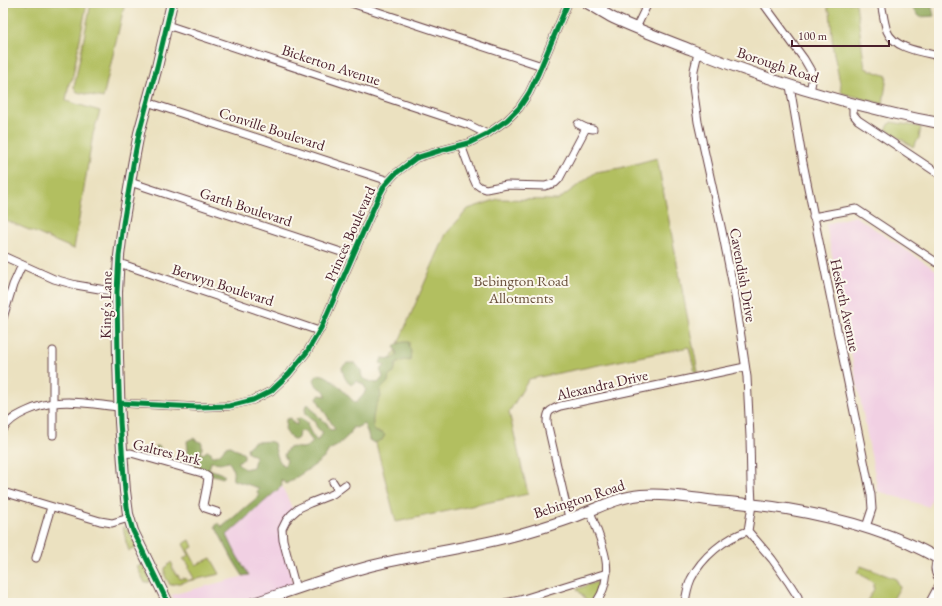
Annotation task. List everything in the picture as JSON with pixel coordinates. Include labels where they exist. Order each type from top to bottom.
[{"type":"street","name":"King's Lane","points":[[167,602],[133,531],[129,518],[125,491],[119,405],[118,263],[123,224],[139,132],[172,3]]},
{"type":"street","points":[[351,3],[542,66]]},
{"type":"street","name":"Princes Boulevard","points":[[3,430],[8,423],[18,415],[53,403],[74,402],[197,408],[229,406],[253,400],[271,391],[290,374],[307,352],[319,330],[385,185],[395,174],[416,158],[469,143],[487,134],[508,120],[519,108],[529,93],[568,3]]},
{"type":"street","name":"Borough Road","points":[[587,3],[604,8],[613,17],[636,28],[725,64],[790,86],[853,104],[939,123]]},
{"type":"street","points":[[636,28],[648,3]]},
{"type":"street","points":[[763,3],[804,59],[811,71],[812,81],[810,92]]},
{"type":"street","points":[[881,3],[890,37],[903,47],[939,56]]},
{"type":"street","name":"Bickerton Avenue","points":[[166,25],[469,125],[487,134]]},
{"type":"street","name":"Cavendish Drive","points":[[698,53],[694,70],[693,87],[698,122],[731,274],[747,377],[752,504],[748,531]]},
{"type":"street","name":"Hesketh Avenue","points":[[790,86],[803,163],[871,495],[872,509],[866,527]]},
{"type":"street","name":"Conville Boulevard","points":[[147,102],[389,181]]},
{"type":"street","points":[[853,104],[853,114],[858,120],[939,174]]},
{"type":"street","points":[[461,145],[476,184],[480,187],[486,189],[507,185],[546,186],[555,183],[559,179],[589,128],[578,124]]},
{"type":"street","name":"Garth Boulevard","points":[[130,182],[353,256]]},
{"type":"street","points":[[814,218],[856,209],[939,264]]},
{"type":"street","points":[[3,256],[54,279],[76,285],[118,292]]},
{"type":"street","name":"Berwyn Boulevard","points":[[118,263],[319,330]]},
{"type":"street","points":[[3,318],[22,264]]},
{"type":"street","points":[[53,351],[53,435]]},
{"type":"street","name":"Alexandra Drive","points":[[569,518],[547,422],[547,415],[549,411],[560,406],[745,367]]},
{"type":"street","name":"Galtres Park","points":[[122,454],[131,453],[202,473],[208,477],[203,505],[205,508],[217,512]]},
{"type":"street","points":[[333,482],[338,490]]},
{"type":"street","points":[[296,589],[283,540],[283,526],[291,515],[299,508],[310,502],[333,494],[346,485]]},
{"type":"street","points":[[3,492],[100,521],[112,523],[129,518]]},
{"type":"street","name":"Bebington Road","points":[[253,603],[271,600],[296,589],[361,568],[508,538],[626,498],[642,495],[752,504],[822,516],[866,527],[906,541],[939,559]]},
{"type":"street","points":[[36,558],[51,507]]},
{"type":"street","points":[[590,511],[605,552],[607,566],[604,590],[596,603]]},
{"type":"street","points":[[685,603],[686,594],[691,580],[707,556],[727,540],[748,531],[789,583],[798,597],[799,603]]},
{"type":"street","points":[[939,559],[936,569],[939,576]]},
{"type":"street","points":[[505,603],[514,602],[607,574]]},
{"type":"street","points":[[931,603],[939,588]]},
{"type":"shaded area","points":[[855,216],[939,272],[939,475],[929,507],[878,491],[826,224]]},
{"type":"shaded area","points":[[282,486],[293,510],[280,529],[294,588],[244,603],[176,603],[171,595],[249,575],[226,535]]},
{"type":"green space","points":[[3,3],[87,3],[72,80],[69,83],[66,101],[100,111],[93,134],[74,249],[3,219]]},
{"type":"green space","points":[[91,3],[125,3],[103,98],[77,92],[74,87]]},
{"type":"green space","points":[[827,3],[856,3],[865,68],[887,76],[883,104],[842,93],[833,49],[830,11],[828,11]]},
{"type":"green space","points":[[911,3],[931,3],[934,16],[920,17],[914,11]]},
{"type":"green space","points":[[891,122],[921,127],[919,138],[913,147],[886,129]]},
{"type":"green space","name":"Bebington Road Allotments","points":[[657,158],[698,372],[695,372],[689,347],[529,379],[509,412],[528,494],[396,522],[368,412],[446,234],[468,209],[498,199],[558,200],[596,172],[620,168]]},
{"type":"green space","points":[[409,342],[411,351],[410,361],[404,360],[396,364],[394,373],[389,376],[388,382],[380,390],[381,397],[374,413],[374,431],[385,435],[382,440],[374,443],[369,440],[364,424],[356,428],[353,427],[350,434],[337,446],[329,450],[324,458],[315,465],[286,484],[281,479],[282,486],[227,535],[237,556],[249,575],[243,576],[215,526],[219,523],[222,527],[259,496],[257,492],[259,488],[233,480],[233,470],[228,461],[222,463],[211,462],[209,469],[225,476],[223,478],[153,457],[151,456],[155,452],[156,446],[160,447],[162,458],[169,459],[187,457],[187,441],[193,438],[202,443],[202,449],[200,452],[203,454],[207,451],[211,452],[212,456],[218,455],[225,447],[230,446],[244,454],[244,459],[237,462],[244,469],[253,467],[255,459],[255,456],[248,453],[247,448],[254,442],[264,441],[274,443],[278,458],[284,466],[287,461],[284,455],[288,448],[301,448],[313,442],[305,431],[299,432],[298,438],[295,440],[290,437],[285,430],[286,419],[291,418],[293,423],[297,425],[296,419],[300,418],[307,422],[310,432],[317,441],[323,432],[317,428],[315,421],[306,414],[305,407],[308,404],[321,419],[327,423],[328,428],[331,430],[335,429],[318,401],[317,397],[320,395],[326,396],[325,392],[315,383],[314,380],[317,376],[322,375],[333,381],[356,403],[364,394],[366,389],[363,384],[356,381],[352,385],[348,382],[342,367],[347,363],[355,363],[361,370],[362,377],[364,379],[378,383],[383,377],[380,370],[385,366],[380,363],[382,358],[393,359],[397,355],[394,347],[399,343]]},
{"type":"green space","points":[[123,527],[128,530],[137,547],[129,551],[126,542]]},
{"type":"green space","points":[[190,540],[193,547],[188,550],[196,565],[211,558],[220,574],[170,585],[165,576],[165,568],[171,562],[176,575],[178,575],[180,579],[186,578],[188,581],[194,578],[188,568],[190,567],[183,559],[189,555],[183,544]]},
{"type":"green space","points":[[144,564],[150,579],[150,582],[145,583],[137,567]]},
{"type":"green space","points":[[861,566],[896,579],[900,587],[891,603],[866,603],[874,589],[874,583],[857,572]]},
{"type":"green space","points":[[596,582],[599,584],[598,587],[589,603],[577,589]]},
{"type":"cycle path","points":[[168,603],[133,531],[128,514],[120,422],[117,292],[123,224],[139,133],[157,67],[172,3]]},
{"type":"cycle path","points":[[119,403],[197,407],[229,406],[253,400],[271,391],[289,374],[307,352],[321,328],[385,185],[395,174],[416,158],[469,143],[487,134],[507,120],[519,108],[529,93],[568,3]]}]
